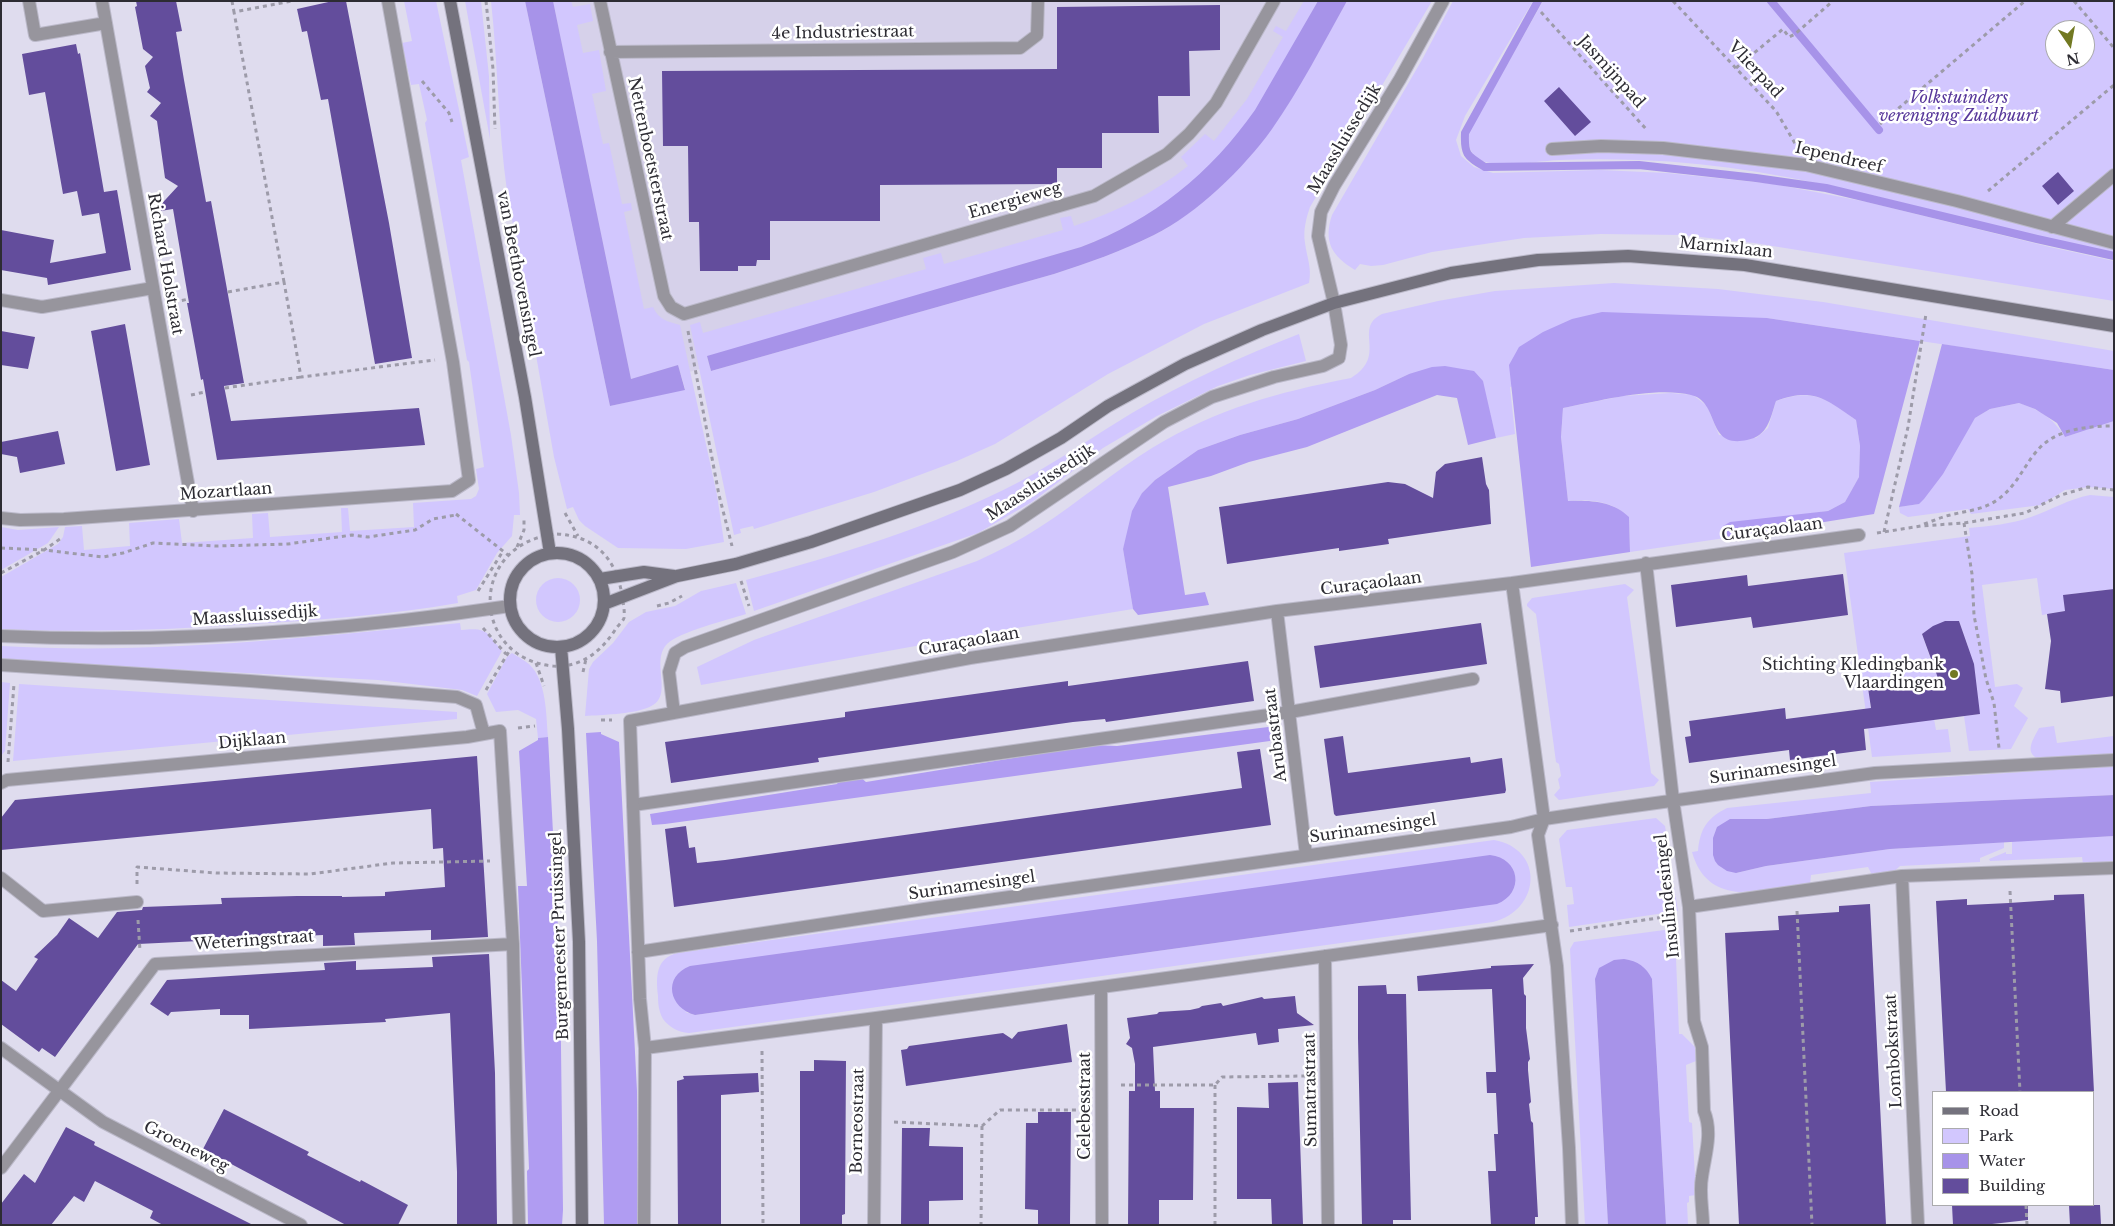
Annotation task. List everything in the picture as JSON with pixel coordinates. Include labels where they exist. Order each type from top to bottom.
[{"type":"street","points":[[30,1],[36,35],[106,22]]},
{"type":"street","name":"Richard Holstraat","points":[[102,1],[193,511]]},
{"type":"street","points":[[388,1],[453,362]]},
{"type":"street","name":"van Beethovensingel","points":[[450,1],[525,397],[550,553]]},
{"type":"street","name":"Nettenboetsterstraat","points":[[600,1],[664,296],[671,307],[684,314]]},
{"type":"street","name":"4e Industriestraat","points":[[610,52],[1020,48],[1037,35],[1038,1]]},
{"type":"street","name":"Energieweg","points":[[684,314],[1094,196],[1167,154],[1189,134],[1216,103],[1274,1]]},
{"type":"street","name":"Maassluissedijk","points":[[674,713],[669,672],[675,653],[685,647],[953,552],[1010,526],[1164,422],[1212,397],[1274,377],[1323,366],[1339,358],[1341,345],[1334,303],[1318,236],[1321,212],[1334,186],[1400,79],[1443,1]]},
{"type":"street","name":"Iependreef","points":[[1552,149],[1601,146],[1663,148],[1806,165],[2114,243]]},
{"type":"street","points":[[2052,227],[2114,175]]},
{"type":"street","name":"Marnixlaan","points":[[1334,303],[1442,274],[1495,265],[1538,260],[1628,256],[1745,265],[2114,326]]},
{"type":"street","points":[[1,300],[42,308],[153,288]]},
{"type":"street","name":"Maassluissedijk","points":[[677,576],[736,564],[837,534],[960,490],[1022,460],[1061,438],[1108,406],[1185,364],[1262,330],[1334,303]]},
{"type":"street","name":"Mozartlaan","points":[[1,518],[20,520],[64,519],[452,491],[469,480],[453,362]]},
{"type":"street","name":"Curaçaolaan","points":[[633,805],[630,721],[970,658],[1277,611],[1512,583],[1646,563],[1859,536]]},
{"type":"street","points":[[560,552],[579,558],[595,571],[600,579],[604,596],[602,615],[590,633],[572,644],[561,647],[547,646],[533,641],[518,626],[510,606],[513,582],[519,571],[538,556],[560,552]]},
{"type":"street","name":"Insulindesingel","points":[[1646,563],[1673,800],[1689,907],[1694,1021],[1702,1047],[1704,1111],[1708,1120],[1708,1149],[1701,1179],[1703,1225]]},
{"type":"street","points":[[600,579],[644,572],[677,576]]},
{"type":"street","points":[[604,604],[677,576]]},
{"type":"street","points":[[1512,583],[1544,819],[1538,835],[1557,966],[1568,1129],[1572,1225]]},
{"type":"street","name":"Maassluissedijk","points":[[1,636],[46,638],[198,637],[371,624],[510,606]]},
{"type":"street","name":"Arubastraat","points":[[1277,611],[1306,855]]},
{"type":"street","name":"Burgemeester Pruissingel","points":[[561,647],[568,729],[579,942],[582,1225]]},
{"type":"street","points":[[1,665],[457,697],[476,705],[484,734]]},
{"type":"street","points":[[644,1225],[645,1048],[640,999],[633,805],[1290,712],[1473,678]]},
{"type":"street","name":"Dijklaan","points":[[4,782],[467,737],[500,731],[508,865]]},
{"type":"street","name":"Surinamesingel","points":[[638,952],[931,908],[1511,827],[1544,819],[1673,800],[1875,773],[2114,760]]},
{"type":"street","points":[[508,865],[513,944],[519,1225]]},
{"type":"street","points":[[1689,907],[1796,893],[1902,876],[2114,868]]},
{"type":"street","name":"Lombokstraat","points":[[1902,876],[1918,1225]]},
{"type":"street","points":[[1,878],[43,910],[137,902]]},
{"type":"street","points":[[645,1048],[1552,926]]},
{"type":"street","name":"Weteringstraat","points":[[155,964],[513,944]]},
{"type":"street","name":"Sumatrastraat","points":[[1326,956],[1328,1225]]},
{"type":"street","points":[[1,1168],[155,964]]},
{"type":"street","name":"Celebesstraat","points":[[1101,987],[1100,1109],[1102,1225]]},
{"type":"street","name":"Borneostraat","points":[[874,1225],[876,1018]]},
{"type":"street","name":"Groeneweg","points":[[1,1048],[103,1122],[301,1225]]},
{"type":"path","points":[[232,1],[300,377]]},
{"type":"path","points":[[234,12],[292,1]]},
{"type":"path","points":[[486,1],[493,69],[496,138]]},
{"type":"path","name":"Vlierpad","points":[[1673,1],[1776,111],[1800,150],[1806,165]]},
{"type":"path","points":[[1736,68],[1782,29],[1789,37],[1795,34],[1833,1]]},
{"type":"path","points":[[1880,124],[2025,1]]},
{"type":"path","points":[[2074,1],[2114,48]]},
{"type":"path","name":"Jasmijnpad","points":[[1541,12],[1663,148]]},
{"type":"path","points":[[398,53],[449,113],[455,131]]},
{"type":"path","points":[[1970,205],[2114,85]]},
{"type":"path","points":[[228,292],[284,282]]},
{"type":"path","points":[[1884,532],[1908,426],[1929,296]]},
{"type":"path","points":[[684,314],[719,495]]},
{"type":"path","points":[[225,388],[433,359],[453,362]]},
{"type":"path","points":[[1921,526],[1948,515],[1980,508],[1995,502],[2018,481],[2035,453],[2044,444],[2058,436],[2089,426],[2114,426]]},
{"type":"path","points":[[1859,536],[1921,526],[1964,523],[2025,513],[2061,496],[2088,487],[2114,490]]},
{"type":"path","points":[[1,548],[44,550],[102,557],[123,553],[153,543],[216,546],[288,544],[352,535],[368,537],[415,530],[433,518],[456,515],[508,555]]},
{"type":"path","points":[[1,573],[44,550],[61,538],[64,519]]},
{"type":"path","points":[[1964,523],[1972,574],[1974,615],[1986,679],[1994,703],[2000,766]]},
{"type":"path","points":[[487,689],[511,648],[536,663],[562,666],[586,659],[603,647],[624,618],[618,576],[606,557]]},
{"type":"path","points":[[4,782],[14,685]]},
{"type":"path","points":[[155,964],[140,954],[137,867],[216,873],[310,874],[393,863],[490,861],[490,866],[508,865]]},
{"type":"path","points":[[2010,871],[2020,1091]]},
{"type":"path","points":[[1796,893],[1812,1225]]},
{"type":"path","points":[[1552,926],[1568,931],[1671,916],[1689,907]]},
{"type":"path","points":[[762,1033],[763,1225]]},
{"type":"path","points":[[1215,1225],[1215,1086],[1222,1077],[1327,1076]]},
{"type":"path","points":[[1100,1085],[1215,1086]]},
{"type":"path","points":[[874,1122],[982,1126],[1000,1110],[1100,1109]]},
{"type":"path","points":[[981,1225],[982,1126]]},
{"type":"path","points":[[2026,1206],[2027,1225]]},
{"type":"shaded area","points":[[535,1],[1332,1],[1262,118],[1143,230],[722,363],[620,391]]},
{"type":"shaded area","points":[[1602,312],[1767,318],[1920,341],[1874,514],[1725,538],[1723,526],[1730,522],[1828,511],[1845,502],[1859,477],[1860,446],[1856,420],[1819,397],[1800,395],[1776,401],[1770,420],[1760,435],[1747,440],[1734,441],[1725,438],[1719,432],[1706,406],[1700,399],[1691,395],[1661,392],[1610,398],[1563,408],[1561,437],[1568,501],[1600,503],[1623,512],[1629,517],[1630,552],[1531,567],[1509,365],[1519,347],[1543,332],[1572,319]]},
{"type":"shaded area","points":[[1942,344],[2114,370],[2114,421],[2065,437],[2057,423],[2035,409],[2019,403],[1990,409],[1975,418],[1943,474],[1924,499],[1919,504],[1899,507]]},
{"type":"shaded area","points":[[1445,366],[1474,371],[1483,381],[1496,438],[1468,445],[1457,398],[1437,395],[1307,447],[1249,462],[1211,476],[1168,487],[1185,595],[1205,592],[1209,605],[1138,615],[1133,609],[1123,549],[1132,511],[1142,493],[1155,480],[1198,450],[1240,435],[1298,419],[1375,390],[1409,374],[1432,367]]},
{"type":"shaded area","points":[[1276,726],[1277,740],[665,824],[652,825],[650,814],[837,784],[840,779],[859,776],[866,782],[1093,745],[1117,746]]},
{"type":"shaded area","points":[[601,732],[601,734],[619,742],[637,1091],[638,1225],[604,1225],[597,941],[586,733]]},
{"type":"shaded area","points":[[548,737],[560,967],[563,1210],[562,1225],[528,1225],[527,1171],[529,1169],[518,886],[527,886],[519,751],[538,740],[538,738]]},
{"type":"green space","points":[[404,1],[436,1],[469,157],[461,160],[511,435],[519,493],[520,515],[514,515],[512,536],[497,553],[476,590],[457,596],[458,603],[406,611],[303,621],[189,628],[95,631],[1,629],[1,577],[58,544],[63,537],[65,527],[82,526],[84,550],[130,546],[129,523],[179,519],[182,543],[253,538],[252,514],[268,513],[270,537],[342,532],[341,508],[348,508],[350,531],[414,527],[413,503],[471,499],[476,496],[479,489],[476,469],[484,467],[469,362],[467,360],[425,123],[427,120],[419,84],[411,85],[402,43],[412,41]]},
{"type":"green space","points":[[465,1],[481,1],[489,76],[490,139]]},
{"type":"green space","points":[[491,1],[525,1],[610,406],[685,389],[678,365],[631,379],[553,1],[571,1],[573,7],[590,4],[593,21],[577,25],[583,53],[599,50],[606,91],[592,94],[603,144],[609,143],[622,204],[631,203],[632,210],[624,212],[644,309],[653,307],[661,317],[680,325],[717,495],[724,542],[686,549],[618,548],[585,526],[579,520],[573,507],[567,509],[554,457],[507,191]]},
{"type":"green space","points":[[1304,1],[1318,1],[1274,81],[1255,111],[1228,146],[1210,165],[1191,183],[1150,213],[1128,226],[1081,247],[707,357],[711,371],[1054,274],[1105,256],[1154,235],[1194,209],[1234,173],[1255,150],[1293,96],[1347,1],[1432,1],[1310,207],[1304,234],[1310,268],[1309,283],[1204,324],[1108,374],[995,444],[957,461],[874,492],[754,529],[753,526],[740,529],[741,533],[734,535],[690,325],[700,322],[703,333],[926,269],[923,258],[941,253],[944,264],[1063,230],[1060,218],[1071,216],[1074,226],[1105,215],[1134,201],[1162,185],[1188,166],[1181,157],[1205,134],[1214,141],[1247,99],[1283,37],[1273,31],[1276,26],[1286,31]]},
{"type":"green space","points":[[1453,1],[1533,1],[1465,116],[1456,140],[1461,156],[1474,167],[1493,173],[1600,170],[1667,173],[1774,184],[1867,202],[2114,261],[2114,301],[1754,243],[1682,235],[1601,234],[1524,238],[1432,252],[1383,265],[1371,266],[1360,264],[1355,270],[1335,254],[1329,241],[1329,225],[1332,215],[1423,58]]},
{"type":"green space","name":"Volkstuinders vereniging Zuidbuurt","points":[[1543,1],[2114,1],[2114,253],[1819,183],[1759,172],[1699,164],[1609,159],[1498,164],[1480,160],[1474,155],[1469,145],[1468,134]]},
{"type":"green space","points":[[1614,283],[1718,289],[1823,302],[2114,351],[2114,370],[1767,318],[1510,387],[1515,434],[1496,438],[1482,381],[1409,374],[1375,390],[1298,419],[1240,435],[1198,450],[1155,480],[1142,493],[1123,549],[1133,609],[998,631],[701,685],[697,667],[754,640],[977,561],[1009,545],[1032,532],[1152,448],[1201,422],[1272,396],[1351,378],[1362,369],[1368,360],[1370,352],[1370,327],[1374,320],[1382,314],[1438,301],[1495,291]]},
{"type":"green space","points":[[1299,334],[1306,361],[1250,375],[1218,386],[1157,416],[1103,448],[1032,502],[978,533],[754,611],[746,580],[851,550],[953,513],[1019,482],[1132,413],[1193,380],[1235,360]]},
{"type":"green space","points":[[1671,393],[1693,395],[1707,406],[1719,435],[1756,438],[1768,428],[1776,401],[1800,395],[1819,397],[1856,420],[1860,446],[1859,477],[1845,502],[1828,511],[1723,526],[1725,538],[1630,552],[1629,518],[1623,512],[1601,502],[1568,501],[1561,437],[1563,408],[1623,396]]},
{"type":"green space","points":[[2019,403],[2045,416],[2056,425],[2065,437],[2114,421],[2114,489],[2089,487],[2065,490],[2041,505],[1971,514],[1968,509],[1908,517],[1900,513],[1899,507],[1918,504],[1975,418],[1990,409]]},
{"type":"green space","points":[[2090,495],[2114,497],[2114,589],[2064,595],[2065,611],[2042,615],[2037,578],[1982,585],[1995,687],[2017,684],[2023,688],[2014,706],[2028,718],[2011,749],[1969,751],[1964,716],[1980,714],[1956,657],[1968,647],[1959,621],[1945,621],[1922,634],[1931,660],[1947,660],[1949,677],[1868,688],[1872,718],[1934,719],[1936,730],[1948,729],[1951,752],[1872,757],[1844,553],[1970,536],[1969,528],[2023,519]]},
{"type":"green space","points":[[1,527],[18,530],[59,527],[48,543],[1,570]]},
{"type":"green space","points":[[562,578],[574,584],[579,591],[579,609],[574,616],[567,621],[554,622],[546,619],[539,612],[536,596],[539,588],[546,581]]},
{"type":"green space","points":[[736,583],[746,614],[692,631],[667,644],[662,652],[660,661],[662,688],[656,703],[633,712],[585,716],[589,669],[629,622],[646,612],[675,606],[701,591]]},
{"type":"green space","points":[[1625,584],[1634,590],[1627,597],[1651,773],[1659,780],[1654,786],[1559,800],[1554,795],[1560,788],[1558,779],[1561,776],[1559,764],[1556,762],[1536,614],[1527,604],[1532,598]]},
{"type":"green space","points":[[460,623],[461,630],[477,629],[486,632],[502,651],[477,696],[462,690],[378,680],[1,660],[1,646],[116,648],[174,646],[289,639]]},
{"type":"green space","points":[[512,653],[529,664],[539,679],[545,699],[548,737],[538,738],[536,719],[518,710],[496,712],[487,694],[507,657]]},
{"type":"green space","points":[[1,682],[10,683],[5,751],[1,756]]},
{"type":"green space","points":[[19,684],[457,712],[457,719],[13,761]]},
{"type":"green space","points":[[2054,726],[2057,743],[2114,736],[2114,754],[2039,759],[2032,753],[2031,745],[2039,728]]},
{"type":"green space","points":[[2114,766],[2114,795],[1871,806],[1767,819],[1740,819],[1736,873],[1766,866],[1890,849],[2004,842],[2004,848],[1980,858],[1980,862],[1900,866],[1891,874],[1873,877],[1868,867],[1811,875],[1810,885],[1741,892],[1723,889],[1709,881],[1699,869],[1692,852],[1698,851],[1701,836],[1706,825],[1714,816],[1727,808],[1871,793],[1870,782]]},
{"type":"green space","points":[[1656,818],[1665,826],[1670,855],[1663,856],[1666,881],[1673,881],[1678,911],[1569,927],[1567,905],[1574,904],[1572,887],[1566,887],[1559,839],[1567,830]]},
{"type":"green space","points":[[2114,836],[2114,862],[2083,864],[2082,857],[1990,861],[1989,859],[2006,852],[2006,854],[2012,854],[2012,841]]},
{"type":"green space","points":[[1494,840],[1511,846],[1522,855],[1529,867],[1531,880],[1528,893],[1521,905],[1509,915],[1493,922],[689,1033],[678,1031],[668,1025],[663,1019],[659,1005],[657,976],[661,964],[665,959],[678,953]],"holes":[[[1497,904],[695,1015],[685,1012]]]},
{"type":"green space","points":[[1672,929],[1679,935],[1680,956],[1676,958],[1679,1034],[1682,1034],[1695,1047],[1696,1061],[1686,1065],[1689,1122],[1692,1123],[1696,1195],[1689,1196],[1689,1202],[1687,1203],[1688,1225],[1666,1225],[1652,979],[1595,979],[1608,1225],[1585,1225],[1570,949],[1574,942]]},
{"type":"water","points":[[525,1],[553,1],[631,379],[678,365],[685,390],[610,406]]},
{"type":"water","points":[[1318,1],[1347,1],[1282,114],[1261,144],[1219,189],[1203,203],[1170,226],[1142,241],[1054,274],[711,371],[707,356],[1081,247],[1132,223],[1156,208],[1200,174],[1238,133],[1255,110]]},
{"type":"water","points":[[2114,795],[2114,836],[1890,849],[1766,866],[1736,873],[1727,871],[1718,865],[1713,855],[1713,838],[1717,827],[1730,819],[1767,819],[1871,806]]},
{"type":"water","points":[[1490,855],[1508,862],[1515,876],[1512,892],[1506,899],[1497,904],[695,1015],[679,1006],[672,992],[672,984],[675,977],[690,966]]},
{"type":"water","points":[[1624,959],[1641,965],[1652,979],[1666,1225],[1608,1225],[1595,979],[1599,968],[1614,960]]},
{"type":"building","points":[[136,1],[176,1],[182,31],[176,32],[184,80],[206,202],[211,201],[244,383],[224,386],[231,421],[419,408],[425,445],[217,460],[187,303],[189,303],[173,209],[154,212],[178,186],[165,178],[157,121],[150,116],[161,103],[147,92],[150,88],[145,66],[153,57],[143,49],[135,7],[137,6]]},
{"type":"building","points":[[333,1],[346,1],[389,223],[412,358],[375,364],[328,99],[321,100],[307,31],[302,32],[297,9]]},
{"type":"building","points":[[1220,5],[1220,50],[1189,51],[1190,96],[1158,96],[1159,133],[1102,133],[1102,168],[1057,168],[1057,184],[880,185],[880,221],[770,221],[770,260],[757,260],[756,266],[738,266],[738,271],[700,271],[699,222],[689,222],[688,146],[663,146],[662,71],[1057,69],[1057,7]]},
{"type":"building","points":[[76,44],[78,54],[80,53],[104,192],[117,190],[131,270],[48,285],[47,278],[1,270],[1,230],[54,240],[50,263],[106,253],[99,213],[82,216],[77,191],[63,194],[45,92],[29,95],[22,54]]},
{"type":"building","points":[[1559,87],[1591,122],[1575,136],[1544,101]]},
{"type":"building","points":[[2058,172],[2074,191],[2058,205],[2042,186]]},
{"type":"building","points":[[125,324],[150,465],[116,471],[91,331]]},
{"type":"building","points":[[1,331],[35,337],[28,369],[1,365]]},
{"type":"building","points":[[58,431],[65,464],[20,473],[17,457],[1,454],[1,442]]},
{"type":"building","points":[[1482,457],[1486,484],[1489,490],[1491,524],[1388,539],[1389,544],[1339,551],[1339,548],[1227,564],[1219,507],[1388,482],[1405,484],[1433,498],[1436,472],[1445,464]]},
{"type":"building","points":[[1843,574],[1848,615],[1753,628],[1751,617],[1676,627],[1671,585],[1747,575],[1748,586]]},
{"type":"building","points":[[2114,589],[2114,696],[2061,703],[2060,691],[2045,689],[2051,641],[2047,614],[2065,611],[2063,595]]},
{"type":"building","points":[[1945,621],[1959,621],[1974,664],[1980,714],[1864,729],[1866,750],[1790,760],[1789,750],[1689,763],[1685,737],[1691,736],[1689,721],[1785,708],[1786,719],[1871,708],[1868,688],[1938,678],[1922,634],[1933,626]]},
{"type":"building","points":[[1481,623],[1487,664],[1320,688],[1314,646]]},
{"type":"building","points":[[1248,661],[1254,701],[1106,722],[1105,719],[1073,722],[818,758],[819,762],[671,783],[665,742],[845,717],[845,712],[1068,681],[1068,686]]},
{"type":"building","points":[[1343,736],[1348,773],[1470,757],[1471,763],[1502,758],[1505,793],[1336,816],[1334,814],[1324,739]]},
{"type":"building","points":[[1260,749],[1271,825],[674,907],[665,829],[686,826],[689,848],[695,847],[697,863],[725,860],[1242,788],[1237,752]]},
{"type":"building","points":[[477,756],[488,937],[431,940],[431,930],[354,933],[355,945],[323,946],[323,935],[138,944],[55,1057],[42,1048],[39,1052],[1,1024],[1,980],[16,991],[38,959],[34,957],[57,935],[69,918],[98,938],[117,912],[142,910],[143,907],[222,904],[221,898],[385,896],[385,892],[445,887],[443,848],[433,849],[431,809],[1,850],[1,818],[15,800]]},
{"type":"building","points":[[2084,894],[2094,1091],[1946,1091],[1936,901],[1967,899],[1967,905],[2009,903],[2054,900],[2054,895]]},
{"type":"building","points":[[1870,904],[1886,1225],[1739,1225],[1725,933],[1779,930],[1778,916],[1839,912],[1839,906]]},
{"type":"building","points":[[489,954],[495,1073],[497,1225],[457,1225],[457,1172],[450,1013],[385,1019],[386,1022],[249,1029],[249,1015],[220,1015],[220,1009],[171,1012],[168,1016],[150,1004],[167,980],[325,970],[324,963],[356,961],[356,970],[433,967],[432,957]]},
{"type":"building","points":[[1534,964],[1523,978],[1530,1059],[1528,1070],[1531,1102],[1529,1104],[1531,1121],[1533,1123],[1538,1217],[1535,1217],[1535,1225],[1491,1225],[1488,1171],[1496,1171],[1494,1134],[1498,1134],[1496,1093],[1487,1093],[1486,1072],[1496,1072],[1492,989],[1418,991],[1417,976],[1491,968],[1491,966]]},
{"type":"building","points":[[1386,985],[1387,994],[1406,994],[1411,1220],[1393,1220],[1393,1225],[1362,1225],[1358,986]]},
{"type":"building","points":[[1295,996],[1297,1013],[1314,1025],[1278,1029],[1279,1042],[1258,1045],[1256,1033],[1153,1047],[1155,1091],[1160,1091],[1160,1108],[1194,1108],[1193,1200],[1159,1200],[1159,1225],[1128,1225],[1129,1091],[1135,1091],[1135,1064],[1132,1048],[1126,1044],[1130,1038],[1127,1018],[1157,1014],[1159,1012],[1190,1010],[1221,1003],[1223,1006],[1262,997],[1264,999]]},
{"type":"building","points":[[1067,1024],[1072,1062],[906,1086],[901,1050],[907,1049],[909,1046],[1003,1033],[1012,1039],[1018,1032]]},
{"type":"building","points":[[814,1060],[846,1061],[845,1214],[842,1215],[842,1225],[800,1225],[800,1071],[814,1071]]},
{"type":"building","points":[[758,1073],[759,1092],[721,1095],[721,1225],[678,1225],[677,1081],[684,1079],[683,1076]]},
{"type":"building","points":[[1298,1082],[1303,1225],[1272,1225],[1271,1199],[1237,1199],[1237,1107],[1269,1108],[1268,1083]]},
{"type":"building","points":[[224,1109],[309,1152],[307,1155],[360,1182],[361,1180],[408,1205],[398,1225],[346,1225],[203,1149]]},
{"type":"building","points":[[1038,1112],[1071,1112],[1070,1225],[1038,1225],[1038,1210],[1025,1209],[1026,1123],[1038,1123]]},
{"type":"building","points":[[66,1127],[95,1142],[94,1145],[253,1225],[163,1225],[150,1218],[153,1211],[95,1181],[84,1202],[74,1196],[51,1225],[1,1225],[1,1204],[24,1174],[35,1183]]},
{"type":"building","points":[[902,1128],[930,1128],[929,1146],[963,1147],[963,1200],[929,1201],[929,1225],[901,1225]]},
{"type":"building","points":[[2100,1205],[2101,1225],[2070,1225],[2069,1206]]},
{"type":"building","points":[[1952,1206],[2028,1206],[2028,1220],[1983,1225],[1953,1225]]},
{"type":"waterway","points":[[1538,1],[1465,133],[1466,151],[1470,157],[1485,167],[1639,165],[1756,178],[1826,188],[2114,256]]},
{"type":"waterway","points":[[1771,1],[1879,130]]},
{"type":"place","name":"Stichting Kledingbank Vlaardingen","points":[[1954,674]]}]
